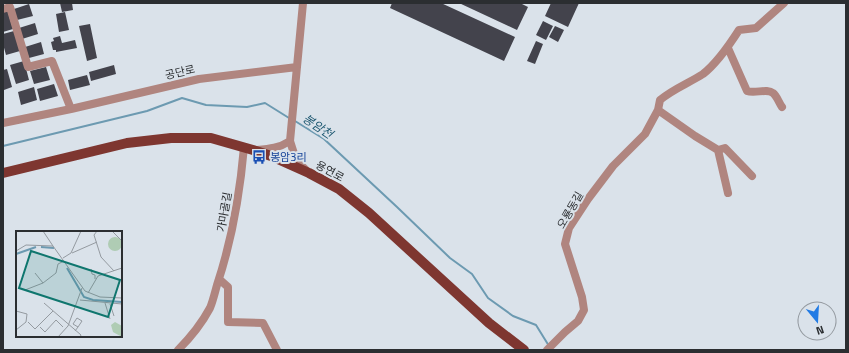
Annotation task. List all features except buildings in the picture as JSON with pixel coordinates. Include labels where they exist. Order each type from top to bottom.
[{"type":"main road","name":"용연로","points":[[3,173],[127,142],[171,138],[211,138],[248,148],[271,156],[309,173],[339,190],[370,213],[489,323],[524,350]]},
{"type":"street","points":[[303,3],[291,140],[293,153],[296,160],[309,173]]},
{"type":"street","name":"오룡동길","points":[[547,350],[578,321],[584,310],[582,297],[565,244],[570,228],[588,199],[613,166],[645,134],[658,110],[660,100],[670,91],[704,73],[728,48],[739,30],[756,28],[784,3]]},
{"type":"street","points":[[3,9],[10,7],[28,67],[52,60],[71,110]]},
{"type":"street","points":[[728,48],[747,91],[752,93],[769,91],[774,94],[782,107]]},
{"type":"street","name":"공단로","points":[[3,123],[71,110],[199,79],[297,67]]},
{"type":"street","points":[[658,110],[718,150],[728,193]]},
{"type":"street","points":[[248,148],[272,149],[282,147],[291,140]]},
{"type":"street","name":"가마골길","points":[[178,350],[210,308],[225,262],[241,176],[248,148]]},
{"type":"street","points":[[718,150],[725,148],[752,176]]},
{"type":"street","points":[[219,279],[228,287],[228,322],[263,323],[277,350]]},
{"type":"waterway","name":"봉암천","points":[[3,146],[147,111],[182,98],[206,105],[247,107],[265,103],[289,118]]},
{"type":"waterway","name":"봉암천","points":[[295,121],[324,139],[450,258],[472,274],[488,298],[513,316],[536,325],[549,346]]},
{"type":"place","name":"봉암3리","points":[[259,157]]}]
